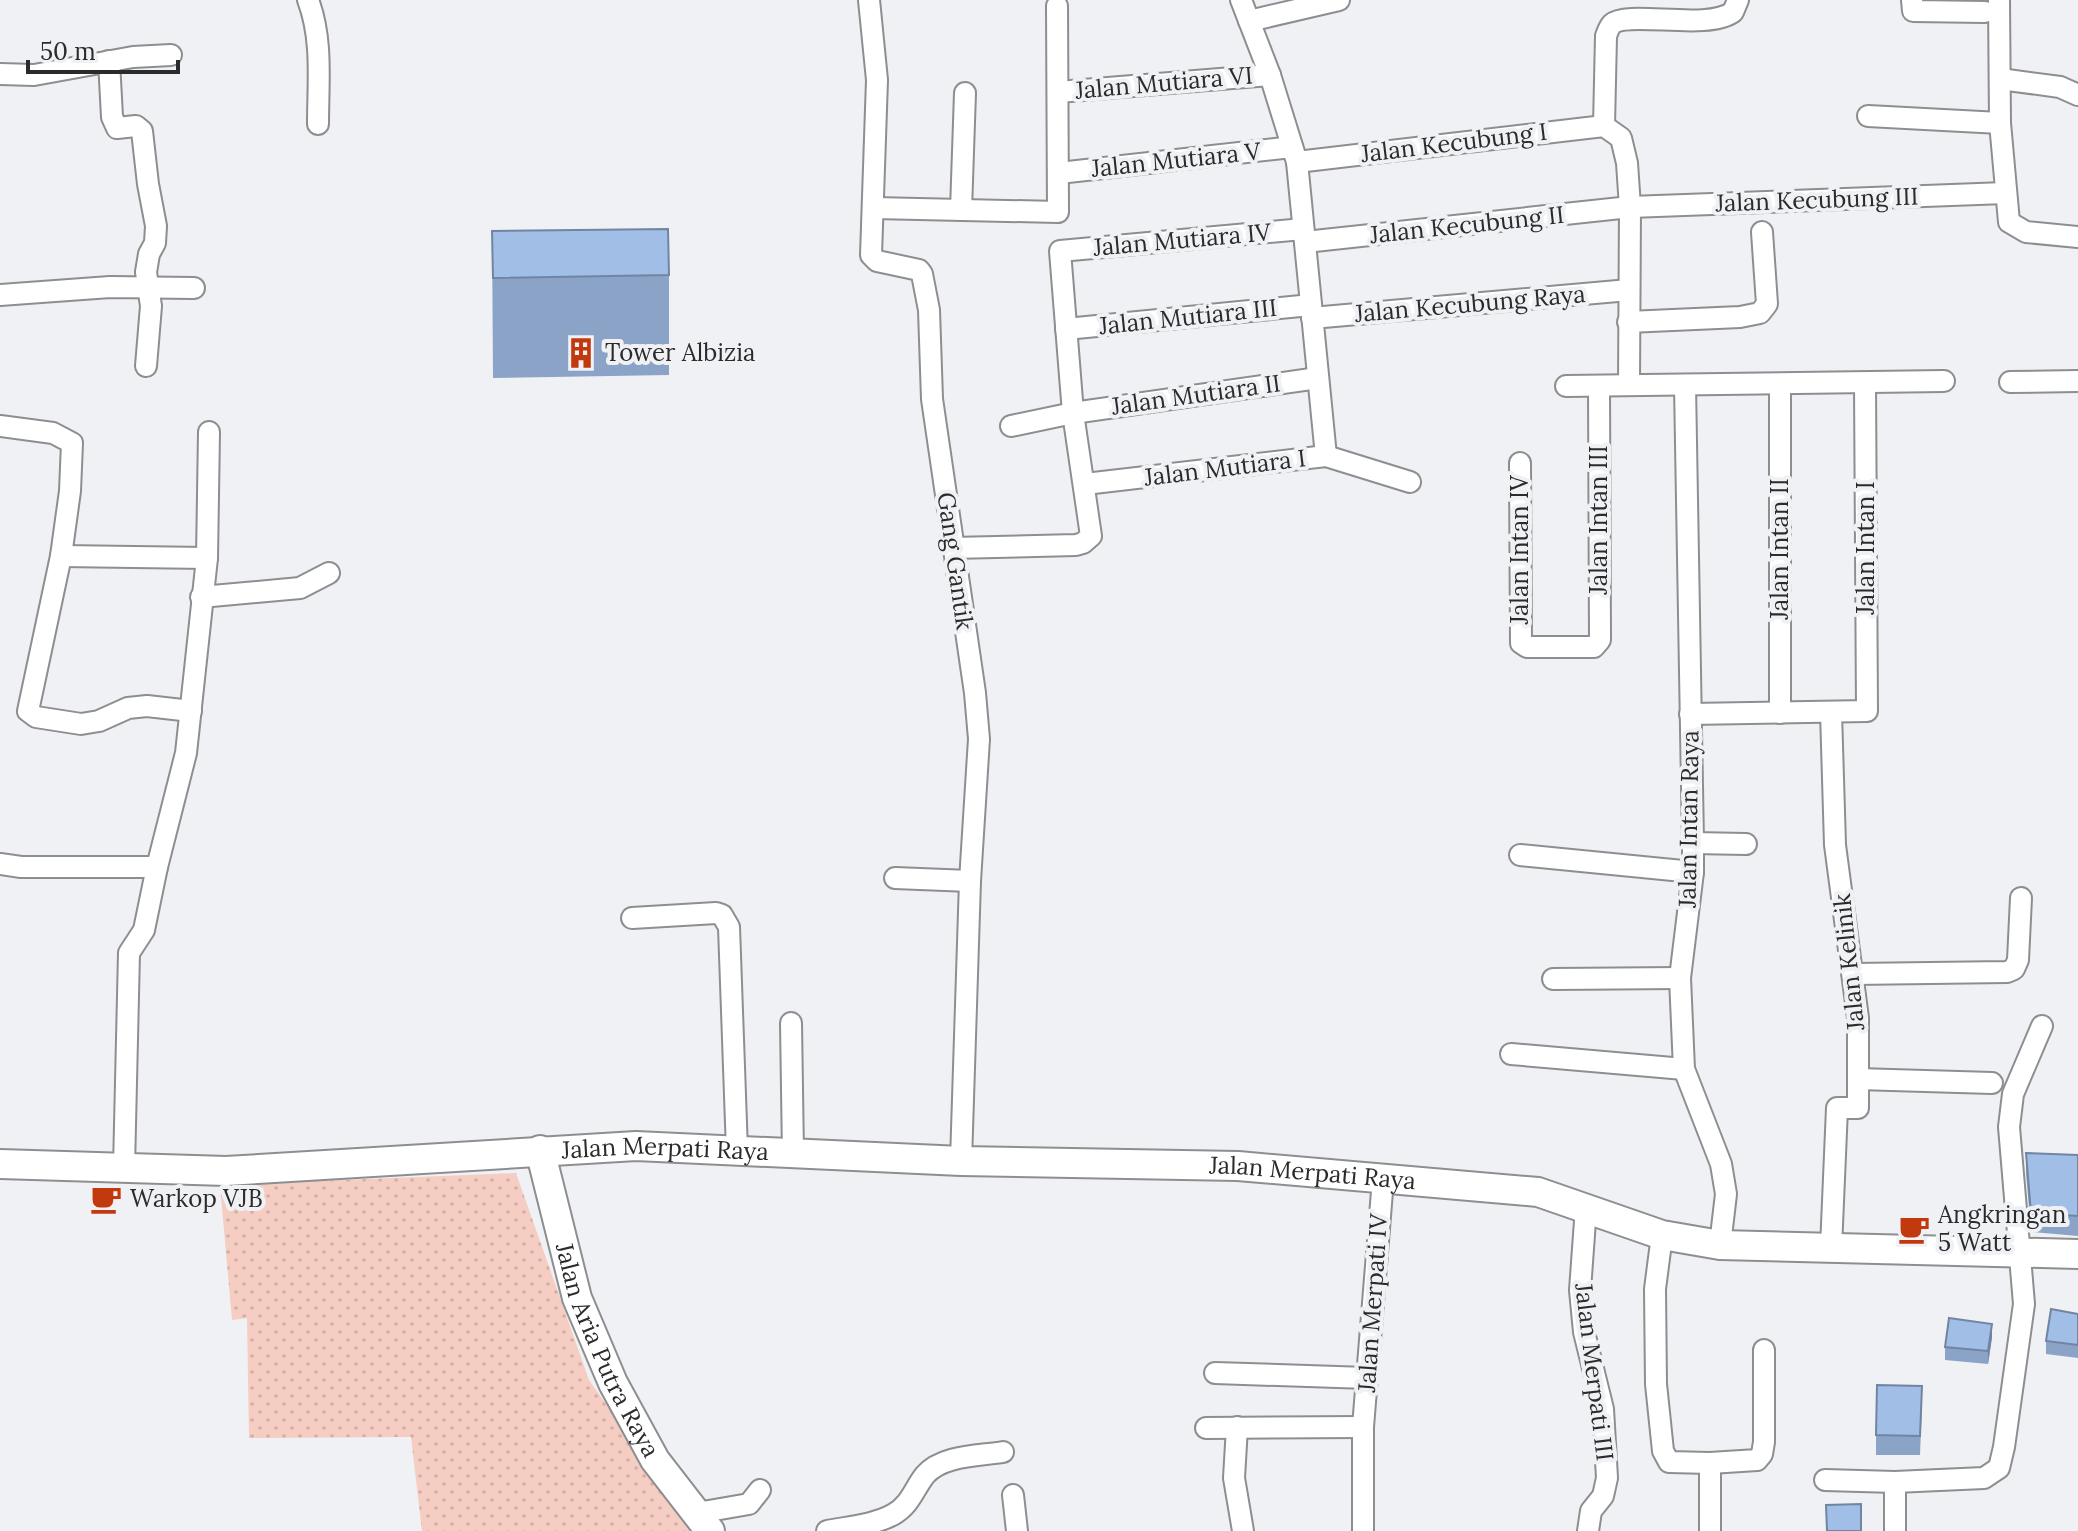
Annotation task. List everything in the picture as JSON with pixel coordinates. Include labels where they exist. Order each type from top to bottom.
[{"type":"main road","name":"Jalan Merpati Raya","points":[[0,1164],[226,1171],[636,1146],[961,1161],[1238,1166],[1538,1192],[1662,1235],[1720,1245],[2078,1254]]},
{"type":"main road","name":"Jalan Aria Putra Raya","points":[[540,1150],[577,1298],[607,1369],[655,1460],[704,1522]]},
{"type":"street","points":[[308,0],[319,51],[318,124]]},
{"type":"street","name":"Gang Gantik","points":[[869,0],[877,80],[872,259],[919,270],[922,274],[929,310],[932,399],[979,739],[970,881],[961,1161]]},
{"type":"street","points":[[1241,0],[1270,75],[1294,154],[1326,456]]},
{"type":"street","points":[[1249,21],[1339,0]]},
{"type":"street","points":[[1629,385],[1630,207],[1624,144],[1607,127],[1606,36],[1611,25],[1617,21],[1719,20],[1733,12],[1738,0]]},
{"type":"street","points":[[1912,0],[1913,11],[1992,6],[2009,222],[2026,232],[2078,237]]},
{"type":"street","points":[[874,208],[1058,212],[1057,6]]},
{"type":"street","points":[[1,68],[34,75],[109,61],[171,55]]},
{"type":"street","points":[[109,61],[114,125],[117,128],[136,126],[142,131],[156,226],[155,243],[149,254],[146,272],[151,294],[146,366]]},
{"type":"street","name":"Jalan Mutiara VI","points":[[1058,92],[1270,75]]},
{"type":"street","points":[[2000,79],[2060,87],[2078,95]]},
{"type":"street","points":[[961,210],[965,93]]},
{"type":"street","points":[[1868,116],[2000,123]]},
{"type":"street","name":"Jalan Kecubung I","points":[[1294,154],[1607,127]]},
{"type":"street","name":"Jalan Mutiara V","points":[[1059,173],[1294,154]]},
{"type":"street","name":"Jalan Kecubung III","points":[[1630,207],[2005,193]]},
{"type":"street","name":"Jalan Kecubung II","points":[[1304,235],[1630,207]]},
{"type":"street","points":[[1628,322],[1740,317],[1760,313],[1767,304],[1762,232]]},
{"type":"street","name":"Jalan Mutiara IV","points":[[1066,329],[1060,251],[1304,235]]},
{"type":"street","points":[[0,295],[148,287],[194,288]]},
{"type":"street","name":"Jalan Kecubung Raya","points":[[1312,311],[1629,290]]},
{"type":"street","name":"Jalan Mutiara III","points":[[1066,329],[1312,311]]},
{"type":"street","points":[[952,548],[1083,543],[1091,536],[1073,413],[1066,329]]},
{"type":"street","name":"Jalan Mutiara II","points":[[1011,426],[1073,413],[1318,378]]},
{"type":"street","points":[[1566,386],[1944,381]]},
{"type":"street","points":[[2010,382],[2078,381]]},
{"type":"street","name":"Jalan Intan II","points":[[1780,384],[1780,713]]},
{"type":"street","name":"Jalan Intan I","points":[[1831,712],[1867,711],[1865,384]]},
{"type":"street","name":"Jalan Intan Raya","points":[[1685,385],[1693,872],[1680,978],[1684,1069],[1721,1164],[1726,1194],[1720,1245]]},
{"type":"street","name":"Jalan Intan III","points":[[1520,638],[1523,646],[1527,647],[1589,649],[1600,640],[1599,386]]},
{"type":"street","points":[[0,426],[53,433],[72,443],[70,491],[61,556],[28,711],[36,717],[81,724],[99,721],[128,708],[147,706],[191,711]]},
{"type":"street","points":[[124,1168],[129,953],[144,930],[186,753],[207,558],[209,432]]},
{"type":"street","name":"Jalan Mutiara I","points":[[1085,484],[1326,456],[1410,482]]},
{"type":"street","name":"Jalan Intan IV","points":[[1520,463],[1520,638]]},
{"type":"street","points":[[61,556],[207,558]]},
{"type":"street","points":[[201,597],[300,588],[329,573]]},
{"type":"street","points":[[1690,714],[1831,712]]},
{"type":"street","name":"Jalan Kelinik","points":[[1831,712],[1835,845],[1858,1018],[1858,1079]]},
{"type":"street","points":[[1693,843],[1746,844]]},
{"type":"street","points":[[1520,855],[1693,872]]},
{"type":"street","points":[[0,864],[21,867],[157,867]]},
{"type":"street","points":[[895,878],[970,881]]},
{"type":"street","points":[[1853,974],[2007,972],[2014,969],[2018,960],[2021,898]]},
{"type":"street","points":[[632,918],[716,913],[726,919],[729,927],[737,1151]]},
{"type":"street","points":[[1553,979],[1680,978]]},
{"type":"street","points":[[791,1023],[793,1155]]},
{"type":"street","points":[[1825,1480],[1895,1482],[1984,1478],[1999,1468],[2024,1304],[2009,1127],[2013,1094],[2042,1026]]},
{"type":"street","points":[[1511,1054],[1684,1069]]},
{"type":"street","points":[[1831,1248],[1837,1108],[1858,1108],[1858,1079],[1992,1083]]},
{"type":"street","name":"Jalan Merpati IV","points":[[1363,1531],[1363,1427],[1383,1179]]},
{"type":"street","name":"Jalan Merpati III","points":[[1586,1207],[1580,1290],[1584,1332],[1603,1409],[1607,1478],[1603,1496],[1591,1511],[1588,1531]]},
{"type":"street","points":[[1662,1235],[1654,1316],[1656,1384],[1663,1451],[1669,1462],[1757,1460],[1762,1454],[1764,1350]]},
{"type":"street","points":[[1215,1373],[1367,1378]]},
{"type":"street","points":[[1237,1427],[1234,1478],[1243,1531]]},
{"type":"street","points":[[1206,1428],[1363,1427]]},
{"type":"street","points":[[827,1531],[894,1515],[909,1502],[926,1474],[948,1461],[1003,1452]]},
{"type":"street","points":[[1710,1463],[1710,1531]]},
{"type":"street","points":[[1895,1482],[1895,1531]]},
{"type":"street","points":[[704,1522],[749,1504],[760,1490]]},
{"type":"street","points":[[1013,1495],[1017,1531]]},
{"type":"shaded area","points":[[516,1173],[589,1380],[696,1531],[422,1531],[411,1437],[249,1438],[247,1318],[232,1320],[220,1185]]},
{"type":"building","points":[[668,229],[669,275],[493,278],[492,231]]},
{"type":"building","points":[[2026,1153],[2078,1155],[2078,1216],[2031,1213]]},
{"type":"building","points":[[2051,1309],[2078,1314],[2078,1345],[2046,1341]]},
{"type":"building","points":[[1949,1318],[1992,1324],[1988,1351],[1945,1347]]},
{"type":"building","points":[[1877,1385],[1922,1386],[1920,1436],[1876,1435]]},
{"type":"building","points":[[1861,1504],[1861,1531],[1827,1531],[1826,1505]]},
{"type":"place","name":"Tower Albizia","points":[[581,353]]},
{"type":"place","name":"Warkop VJB","points":[[106,1199]]},
{"type":"place","name":"Angkringan 5 Watt","points":[[1914,1229]]}]
